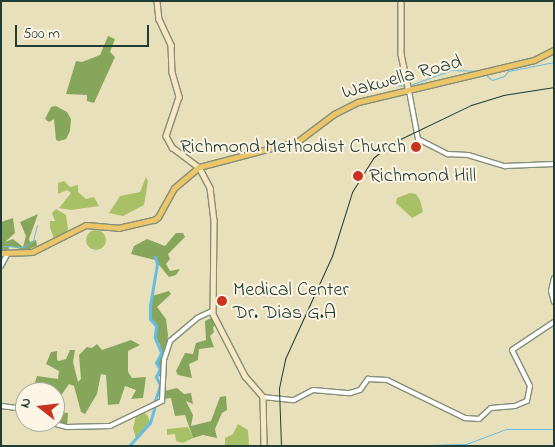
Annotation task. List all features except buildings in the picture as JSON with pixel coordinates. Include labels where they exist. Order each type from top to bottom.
[{"type":"main road","points":[[157,1],[160,19],[171,45],[172,72],[179,97],[166,136],[172,147],[201,166],[212,194],[214,221],[212,311],[245,376],[262,397],[264,446]]},
{"type":"main road","points":[[401,1],[401,54],[410,91]]},
{"type":"main road","name":"Wakwella Road","points":[[1,253],[38,250],[86,225],[118,228],[154,219],[174,188],[201,166],[292,143],[348,105],[534,60],[554,50]]},
{"type":"street","points":[[410,91],[418,139],[448,154],[468,154],[505,166],[554,164]]},
{"type":"street","points":[[1,266],[8,253]]},
{"type":"street","points":[[554,278],[551,291],[554,302]]},
{"type":"street","points":[[65,426],[110,426],[162,401],[164,360],[170,341],[198,318],[212,311]]},
{"type":"street","points":[[262,397],[294,400],[312,390],[350,393],[360,390],[368,379],[387,380],[465,418],[479,419],[491,408],[515,406],[527,401],[530,386],[512,350],[554,322]]},
{"type":"street","points":[[1,406],[15,407]]},
{"type":"green space","points":[[108,36],[115,39],[110,52],[115,57],[94,103],[87,101],[87,95],[66,94],[76,61],[82,62],[100,55]]},
{"type":"green space","points":[[56,106],[67,112],[71,119],[70,131],[66,139],[59,141],[56,140],[54,119],[49,122],[45,119],[51,107]]},
{"type":"green space","points":[[146,177],[148,181],[144,205],[123,216],[109,213],[120,196],[140,192]]},
{"type":"green space","points":[[64,181],[70,187],[78,185],[78,192],[86,199],[94,197],[99,206],[71,210],[59,208],[71,193],[67,190],[58,194],[58,183]]},
{"type":"green space","points":[[410,193],[416,194],[420,200],[423,212],[412,218],[396,203],[397,198]]},
{"type":"green space","points":[[56,209],[66,215],[68,229],[64,237],[55,242],[50,221],[55,221],[52,213]]},
{"type":"green space","points":[[38,214],[29,239],[30,242],[36,240],[37,246],[31,248],[32,252],[9,246],[8,253],[1,253],[1,222],[13,218],[15,233],[5,242],[13,239],[23,247],[26,236],[20,222]]},
{"type":"green space","points":[[92,230],[100,230],[106,236],[106,244],[100,250],[92,250],[86,244],[86,236]]},
{"type":"green space","points":[[176,233],[183,233],[185,237],[168,254],[170,259],[166,264],[170,271],[180,269],[176,275],[169,277],[155,260],[131,254],[134,246],[147,239],[165,246]]},
{"type":"green space","points":[[169,291],[171,294],[157,307],[166,319],[168,335],[164,375],[156,377],[159,369],[157,361],[161,354],[160,344],[154,337],[156,326],[150,319],[150,306],[152,296]]},
{"type":"green space","points":[[211,318],[218,324],[213,327],[214,332],[210,336],[214,347],[199,349],[198,360],[189,364],[192,378],[178,375],[176,371],[185,353],[193,354],[196,343],[206,340],[205,321]]},
{"type":"green space","points":[[131,340],[140,345],[128,351],[128,372],[132,378],[146,377],[143,398],[131,399],[136,390],[125,386],[119,404],[108,405],[106,375],[101,374],[97,394],[85,414],[81,412],[74,386],[69,384],[65,390],[65,382],[35,382],[37,376],[58,379],[59,371],[46,364],[51,352],[57,351],[57,360],[59,361],[66,359],[70,350],[75,350],[73,362],[78,382],[81,379],[79,355],[87,347],[92,348],[97,344],[102,350]]},
{"type":"green space","points":[[177,388],[184,394],[191,393],[193,404],[186,401],[193,415],[191,426],[211,421],[220,397],[226,396],[227,410],[222,413],[215,429],[217,438],[203,435],[193,438],[185,415],[175,416],[171,398],[164,399],[164,391]]},
{"type":"green space","points":[[141,410],[148,416],[150,423],[136,439],[133,428],[137,412]]},
{"type":"green space","points":[[65,413],[68,413],[67,427],[65,427]]},
{"type":"green space","points":[[238,424],[248,430],[249,446],[225,446],[225,438],[233,434]]},
{"type":"green space","points":[[188,427],[193,438],[183,443],[176,441],[175,434],[167,435],[167,429]]},
{"type":"waterway","points":[[485,74],[492,80],[504,76],[508,71],[554,62]]},
{"type":"waterway","points":[[410,85],[452,70],[482,71]]},
{"type":"waterway","points":[[364,82],[406,86]]},
{"type":"waterway","points":[[3,250],[4,246],[23,247],[33,241],[37,225]]},
{"type":"waterway","points":[[155,257],[157,264],[150,306],[150,319],[156,326],[155,336]]},
{"type":"waterway","points":[[155,337],[161,351]]},
{"type":"waterway","points":[[154,404],[160,385],[156,377],[160,369],[156,363],[161,353]]},
{"type":"waterway","points":[[129,446],[150,423],[155,406]]},
{"type":"waterway","points":[[389,446],[466,444],[506,429],[554,429]]},
{"type":"railway","points":[[281,446],[279,388],[285,359],[332,256],[352,192],[373,158],[392,143],[471,105],[503,95],[554,87]]},
{"type":"place","name":"Richmond Methodist Church","points":[[416,147]]},
{"type":"place","name":"Richmond Hill","points":[[358,176]]},
{"type":"place","name":"Medical Center Dr. Dias G.A","points":[[222,301]]}]
